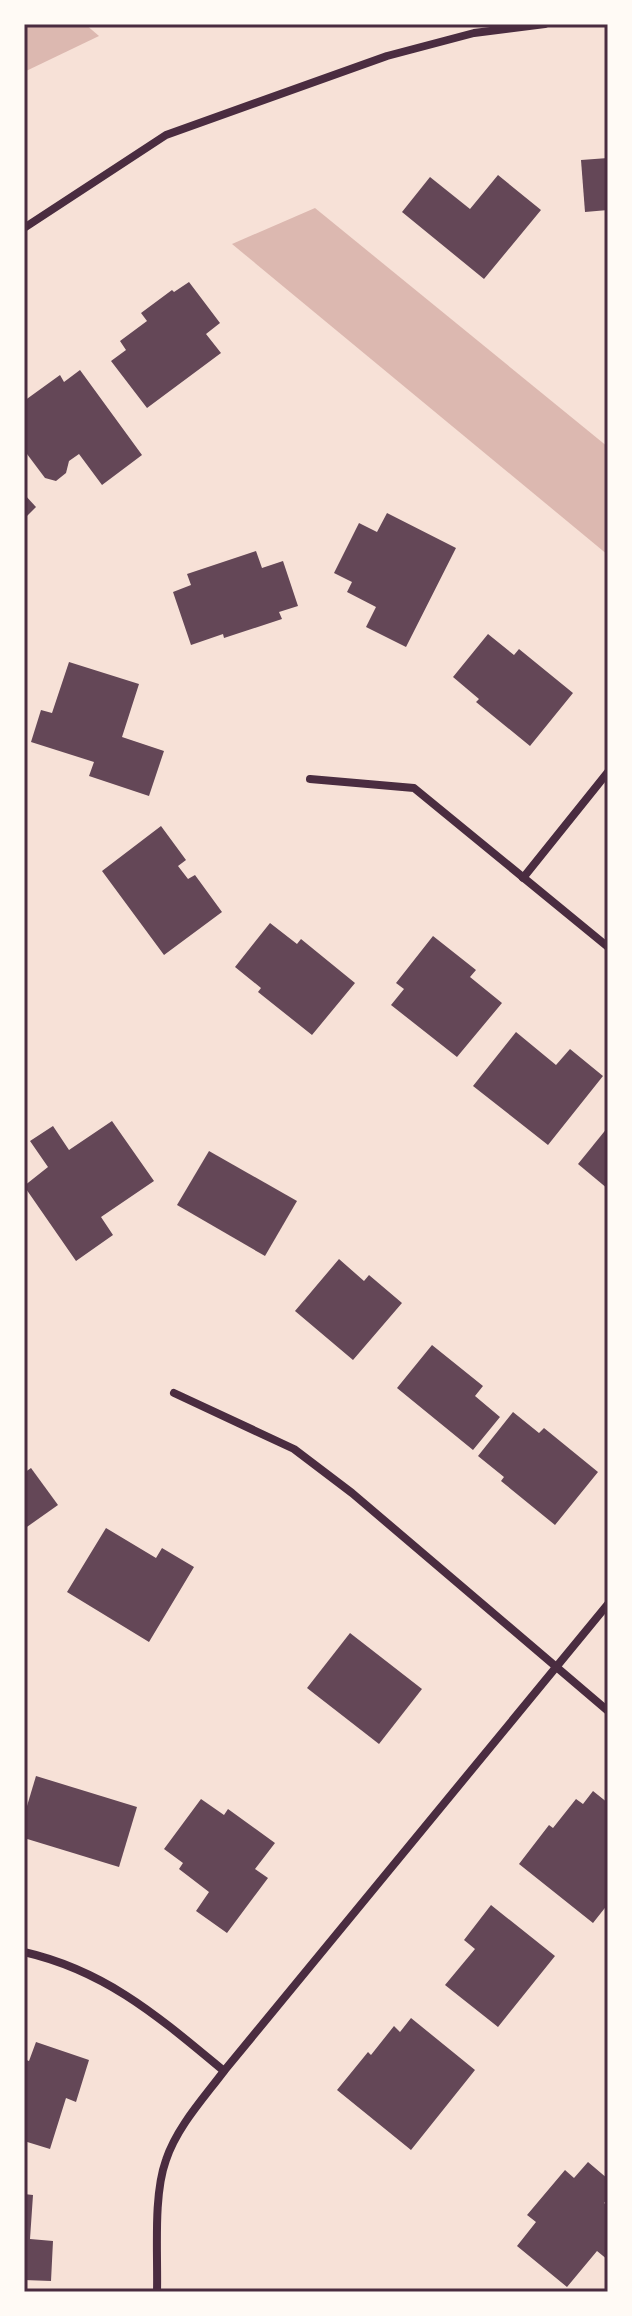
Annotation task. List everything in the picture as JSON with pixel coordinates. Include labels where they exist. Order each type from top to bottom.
[{"type":"street","points":[[24,228],[166,135],[387,56],[474,33],[545,24]]},
{"type":"street","points":[[523,878],[608,772]]},
{"type":"street","points":[[310,779],[414,788],[608,947]]},
{"type":"street","points":[[174,1393],[294,1449],[352,1493],[608,1711]]},
{"type":"street","points":[[157,2292],[162,2175],[166,2160],[188,2119],[224,2071],[608,1604]]},
{"type":"street","points":[[24,1952],[51,1958],[119,1989],[224,2071]]},
{"type":"shaded area","points":[[24,24],[85,24],[99,36],[24,72]]},
{"type":"shaded area","points":[[315,208],[608,447],[608,555],[232,244]]},
{"type":"building","points":[[608,158],[608,210],[585,212],[581,160]]},
{"type":"building","points":[[498,175],[541,210],[484,279],[402,212],[430,177],[470,209]]},
{"type":"building","points":[[189,282],[220,323],[206,334],[221,353],[147,408],[111,361],[126,350],[120,341],[147,321],[141,313],[172,290],[174,292]]},
{"type":"building","points":[[80,370],[142,455],[102,485],[79,454],[69,461],[66,473],[56,481],[45,478],[24,450],[24,401],[60,375],[64,382]]},
{"type":"building","points":[[24,494],[36,507],[24,519]]},
{"type":"building","points":[[387,513],[456,548],[406,647],[366,627],[376,607],[347,592],[352,582],[334,573],[359,523],[377,532]]},
{"type":"building","points":[[256,551],[262,568],[283,561],[298,606],[279,612],[282,619],[191,645],[173,592],[191,585],[187,574]]},
{"type":"building","points":[[488,634],[514,655],[519,649],[573,693],[530,746],[476,702],[479,699],[453,677]]},
{"type":"building","points":[[69,662],[139,684],[122,737],[164,751],[149,796],[89,776],[94,762],[31,742],[41,710],[52,713]]},
{"type":"building","points":[[161,826],[186,860],[178,866],[188,879],[195,875],[222,912],[164,955],[102,871]]},
{"type":"building","points":[[270,923],[297,944],[301,939],[355,983],[312,1035],[258,992],[261,988],[235,967]]},
{"type":"building","points":[[433,936],[476,970],[470,977],[502,1003],[457,1057],[391,1005],[404,989],[396,983]]},
{"type":"building","points":[[516,1032],[556,1065],[570,1049],[603,1076],[548,1145],[473,1086]]},
{"type":"building","points":[[112,1121],[154,1181],[101,1217],[113,1235],[76,1261],[24,1186],[48,1167],[30,1141],[53,1126],[69,1150]]},
{"type":"building","points":[[608,1127],[608,1189],[578,1164]]},
{"type":"building","points":[[209,1151],[297,1201],[265,1256],[177,1205]]},
{"type":"building","points":[[339,1259],[364,1281],[369,1275],[402,1303],[353,1360],[295,1311]]},
{"type":"building","points":[[432,1345],[483,1386],[475,1396],[500,1417],[473,1450],[397,1388]]},
{"type":"building","points":[[513,1412],[539,1433],[544,1428],[598,1472],[555,1525],[501,1481],[504,1477],[478,1456]]},
{"type":"building","points":[[31,1468],[58,1505],[24,1529],[24,1473]]},
{"type":"building","points":[[106,1528],[156,1558],[162,1548],[194,1567],[149,1642],[67,1592]]},
{"type":"building","points":[[350,1633],[422,1689],[379,1744],[307,1688]]},
{"type":"building","points":[[36,1776],[137,1807],[119,1867],[24,1838],[24,1816]]},
{"type":"building","points":[[593,1791],[608,1803],[608,1904],[593,1923],[519,1864],[549,1825],[553,1828],[576,1799],[583,1804]]},
{"type":"building","points":[[201,1799],[224,1815],[228,1809],[275,1843],[255,1869],[268,1878],[227,1933],[196,1911],[209,1892],[179,1869],[183,1863],[164,1849]]},
{"type":"building","points":[[491,1905],[555,1956],[498,2027],[445,1985],[475,1949],[464,1940]]},
{"type":"building","points":[[411,2018],[475,2070],[411,2150],[337,2090],[394,2026],[400,2032]]},
{"type":"building","points":[[36,2042],[89,2060],[76,2102],[66,2098],[50,2149],[24,2141],[24,2059],[29,2061]]},
{"type":"building","points":[[588,2162],[608,2179],[608,2198],[604,2203],[608,2206],[608,2260],[597,2251],[567,2287],[517,2246],[536,2222],[527,2215],[565,2170],[574,2178]]},
{"type":"building","points":[[24,2194],[33,2195],[30,2239],[53,2241],[51,2281],[24,2280]]}]
